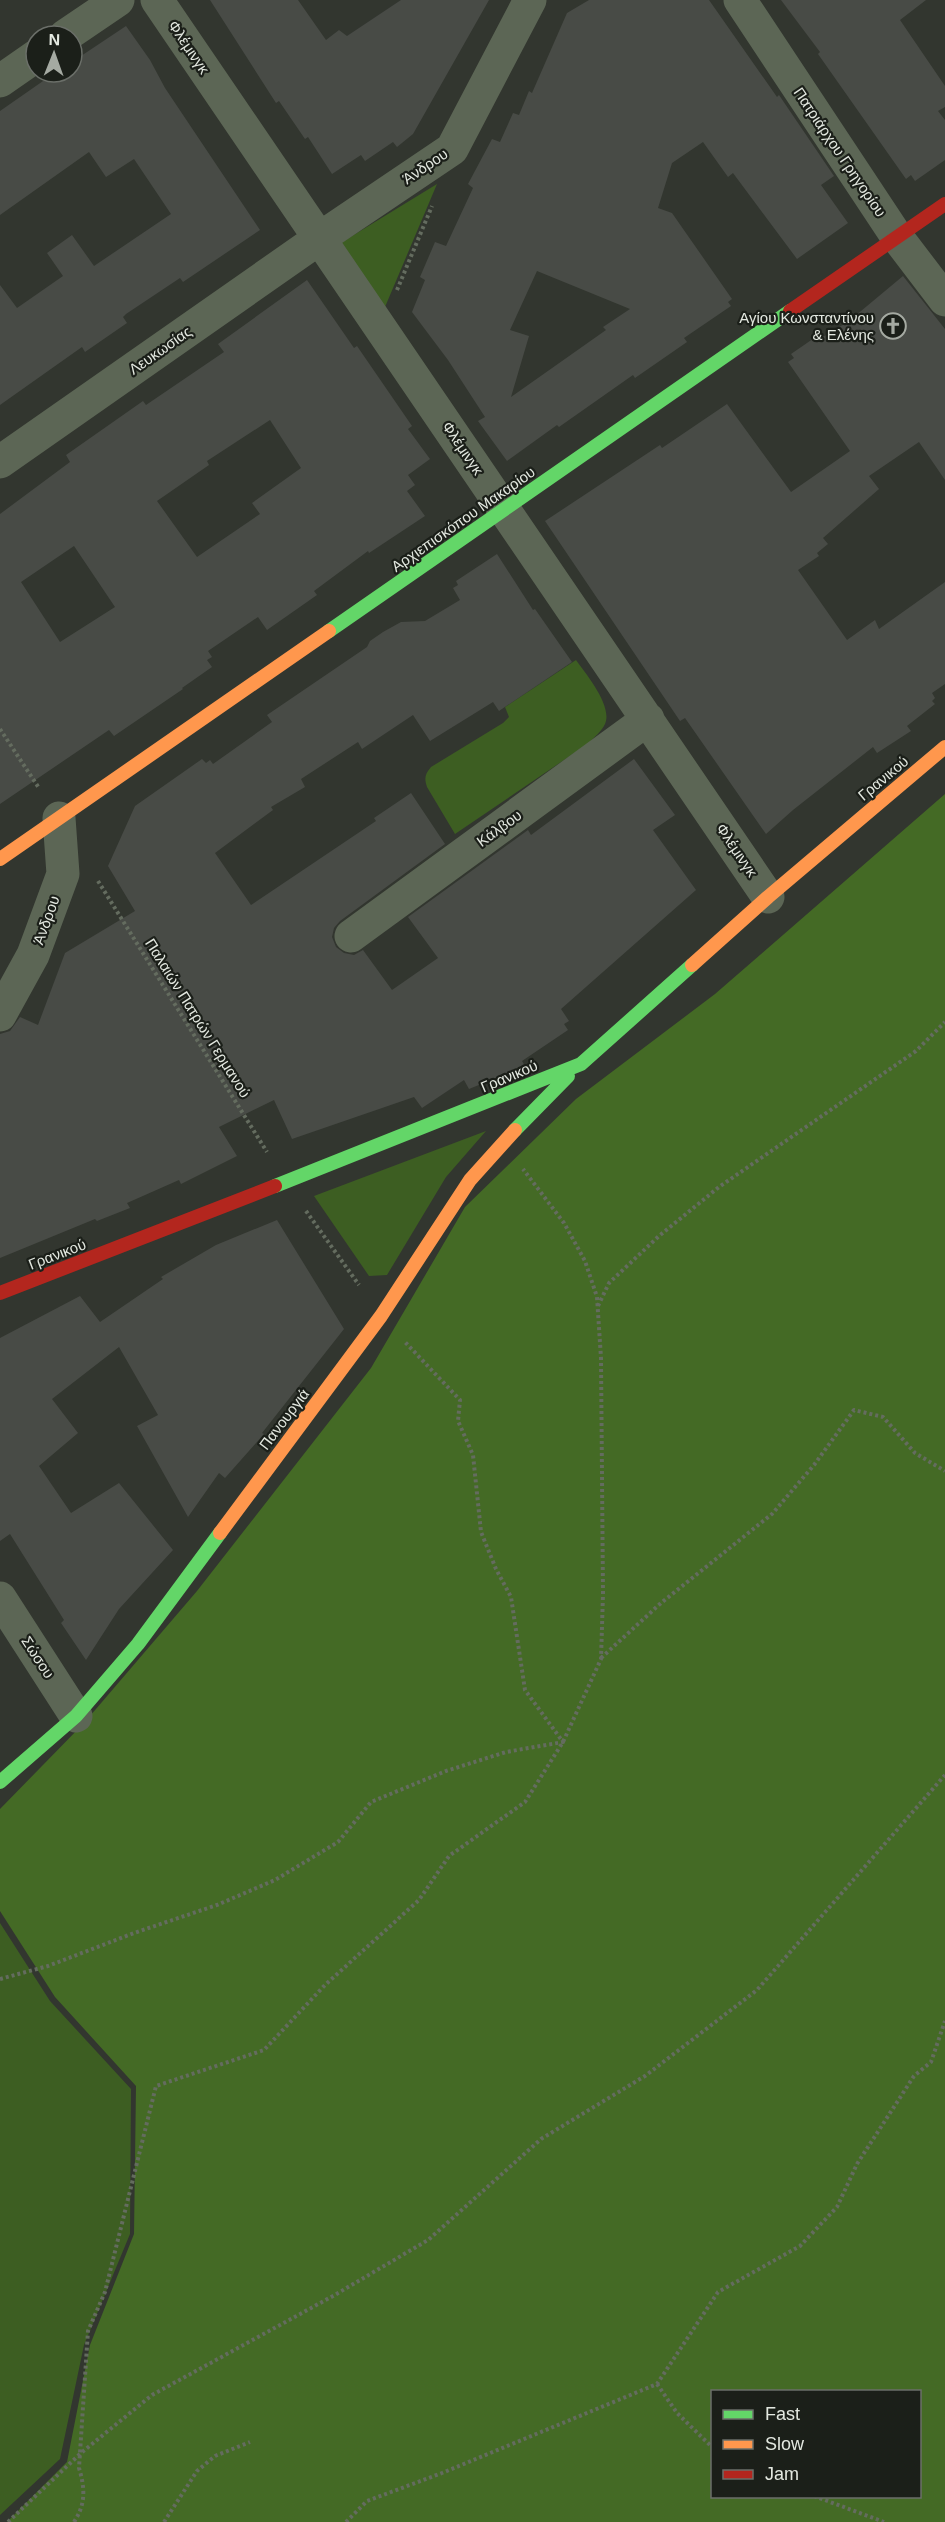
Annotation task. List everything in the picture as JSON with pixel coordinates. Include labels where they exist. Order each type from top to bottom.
[{"type":"street","points":[[83,24],[118,0]]},
{"type":"street","name":"Φλέμινγκ","points":[[157,0],[768,897]]},
{"type":"street","name":"Άνδρου","points":[[320,238],[452,148],[530,0]]},
{"type":"street","name":"Πατριάρχου Γρηγορίου","points":[[740,0],[897,237],[945,300]]},
{"type":"street","points":[[0,81],[24,64]]},
{"type":"street","name":"Αρχιεπισκόπου Μακαρίου","points":[[0,859],[945,204]]},
{"type":"street","name":"Λευκωσίας","points":[[0,462],[320,238]]},
{"type":"street","name":"Κάλβου","points":[[351,936],[648,719]]},
{"type":"street","name":"Γρανικού","points":[[0,1293],[580,1064],[768,897],[945,747]]},
{"type":"street","name":"Άνδρου","points":[[0,1015],[33,955],[63,874],[59,818]]},
{"type":"street","name":"Πανουργιά","points":[[0,1782],[76,1716],[138,1644],[381,1316],[470,1180],[499,1146],[580,1064]]},
{"type":"street","name":"Σώσου","points":[[0,1598],[76,1716]]},
{"type":"path","points":[[381,328],[434,200]]},
{"type":"path","points":[[0,729],[59,818]]},
{"type":"path","name":"Παλαιών Πατρών Γερμανού","points":[[96,879],[286,1182],[381,1316],[460,1400],[458,1421],[473,1455],[481,1532],[496,1569],[511,1597],[525,1690],[563,1742]]},
{"type":"path","points":[[598,1307],[609,1283],[676,1222],[719,1187],[916,1050],[945,1022]]},
{"type":"path","points":[[499,1146],[518,1162],[564,1223],[585,1261],[597,1297],[601,1358],[603,1535],[601,1659]]},
{"type":"path","points":[[74,2522],[82,2510],[83,2502],[84,2485],[79,2468],[80,2426],[88,2331],[105,2292],[156,2086],[264,2050],[325,1985],[418,1900],[449,1856],[525,1802],[563,1742],[601,1659],[661,1603],[772,1514],[814,1466],[854,1410],[883,1417],[915,1453],[945,1471]]},
{"type":"path","points":[[0,1979],[48,1966],[216,1905],[275,1880],[338,1842],[371,1802],[446,1771],[506,1752],[563,1742]]},
{"type":"path","points":[[8,2522],[81,2453],[152,2395],[333,2296],[428,2240],[541,2139],[645,2076],[757,1990],[945,1775]]},
{"type":"path","points":[[346,2522],[368,2501],[453,2469],[657,2384],[718,2292],[800,2246],[837,2207],[857,2164],[914,2076],[931,2062],[945,2021]]},
{"type":"path","points":[[657,2384],[677,2412],[711,2446]]},
{"type":"path","points":[[164,2522],[197,2471],[215,2456],[250,2442]]},
{"type":"path","points":[[819,2498],[884,2522]]},
{"type":"green space","points":[[437,184],[385,307],[339,244]]},
{"type":"green space","points":[[576,660],[602,700],[606,717],[602,729],[589,743],[455,834],[427,787],[426,776],[431,767],[503,723],[509,717],[505,707]]},
{"type":"green space","points":[[945,794],[945,2522],[7,2522],[67,2462],[90,2345],[134,2234],[136,2086],[55,1997],[0,1911],[0,1809],[84,1723],[197,1591],[371,1368],[465,1207],[576,1099],[715,994]]},
{"type":"green space","points":[[486,1131],[446,1177],[387,1275],[369,1276],[314,1196]]},
{"type":"green space","points":[[0,1923],[50,2001],[131,2089],[130,2234],[84,2345],[60,2459],[0,2515]]},
{"type":"building","points":[[210,0],[298,0],[326,40],[339,30],[347,36],[401,0],[489,0],[413,134],[397,147],[393,142],[365,161],[361,155],[332,174],[308,137],[305,139],[279,101],[276,103]]},
{"type":"building","points":[[589,0],[709,0],[777,97],[779,95],[834,176],[821,185],[848,223],[797,259],[733,173],[728,177],[703,142],[672,163],[658,208],[672,213],[732,299],[728,302],[731,306],[684,338],[687,342],[635,378],[633,375],[507,461],[478,421],[485,417],[448,360],[412,312],[425,280],[420,277],[435,242],[446,246],[473,188],[468,184],[492,139],[500,142],[513,113],[519,115],[529,91],[532,93],[567,13]],"holes":[[[537,271],[630,309],[603,327],[606,330],[511,397],[529,336],[510,330]]]},
{"type":"building","points":[[781,0],[926,0],[900,20],[945,86],[945,107],[938,111],[945,120],[945,160],[915,181],[911,175],[906,179],[818,54],[820,52]]},
{"type":"building","points":[[126,26],[260,230],[183,282],[180,278],[126,314],[123,317],[127,323],[85,352],[82,347],[0,405],[0,285],[17,308],[63,276],[47,253],[72,235],[94,266],[171,214],[134,159],[106,177],[89,152],[0,215],[0,111],[39,84],[84,84],[84,54]]},
{"type":"building","points":[[903,276],[945,329],[945,480],[919,442],[869,476],[879,489],[823,538],[828,544],[817,553],[819,556],[798,570],[847,640],[875,620],[879,629],[945,582],[945,684],[932,693],[935,698],[932,701],[935,704],[907,726],[911,731],[877,753],[873,747],[766,834],[685,718],[680,721],[545,521],[660,445],[662,448],[727,404],[791,492],[850,451],[788,362],[794,358],[791,354],[820,334],[823,337],[849,321]]},
{"type":"building","points":[[307,280],[354,348],[357,346],[412,426],[408,429],[430,459],[408,475],[415,485],[407,491],[425,516],[369,553],[368,551],[314,591],[317,595],[267,630],[258,617],[208,651],[212,657],[207,660],[212,667],[183,689],[114,736],[109,730],[0,804],[0,514],[70,462],[66,455],[143,401],[146,405],[224,352],[218,344]],"holes":[[[270,420],[301,468],[252,503],[260,514],[197,557],[157,501],[209,465],[207,461]],[[74,546],[115,607],[60,642],[21,582]]]},
{"type":"building","points":[[497,554],[533,610],[535,609],[572,662],[499,711],[493,702],[430,741],[413,715],[362,749],[358,742],[301,779],[305,787],[271,807],[273,810],[215,853],[251,905],[376,821],[374,818],[411,793],[445,844],[340,921],[334,928],[332,937],[336,947],[344,953],[354,955],[363,950],[392,990],[438,958],[408,917],[528,830],[531,835],[634,759],[675,815],[653,830],[696,890],[561,1009],[569,1021],[564,1024],[568,1030],[522,1061],[525,1066],[469,1089],[464,1080],[422,1108],[414,1097],[292,1139],[274,1100],[219,1127],[237,1156],[181,1184],[179,1180],[127,1203],[130,1208],[97,1221],[95,1219],[0,1258],[0,1034],[10,1031],[20,1017],[38,1025],[65,953],[135,911],[108,866],[135,806],[202,759],[206,763],[210,760],[213,764],[272,722],[267,715],[367,647],[370,641],[383,632],[401,622],[425,621],[460,600],[453,588],[458,585],[456,581]]},
{"type":"building","points":[[277,1220],[344,1329],[262,1433],[264,1434],[225,1478],[219,1473],[188,1517],[137,1426],[158,1415],[119,1347],[52,1399],[78,1433],[39,1466],[71,1513],[119,1483],[173,1550],[119,1609],[86,1660],[61,1623],[64,1620],[10,1534],[0,1541],[0,1338],[80,1296],[100,1322],[163,1279],[161,1277],[216,1245]]},
{"type":"traffic: fast","points":[[329,631],[790,311]]},
{"type":"traffic: fast","points":[[275,1186],[581,1064],[692,965]]},
{"type":"traffic: fast","points":[[515,1130],[568,1076]]},
{"type":"traffic: fast","points":[[0,1782],[76,1716],[138,1644],[220,1533]]},
{"type":"traffic: slow","points":[[0,859],[329,631]]},
{"type":"traffic: slow","points":[[692,965],[768,897],[945,747]]},
{"type":"traffic: slow","points":[[220,1533],[381,1316],[470,1180],[515,1130]]},
{"type":"traffic: jam","points":[[790,311],[945,204]]},
{"type":"traffic: jam","points":[[0,1293],[275,1186]]},
{"type":"place","name":"Αγίου Κωνσταντίνου & Ελένης","points":[[893,326]]}]
